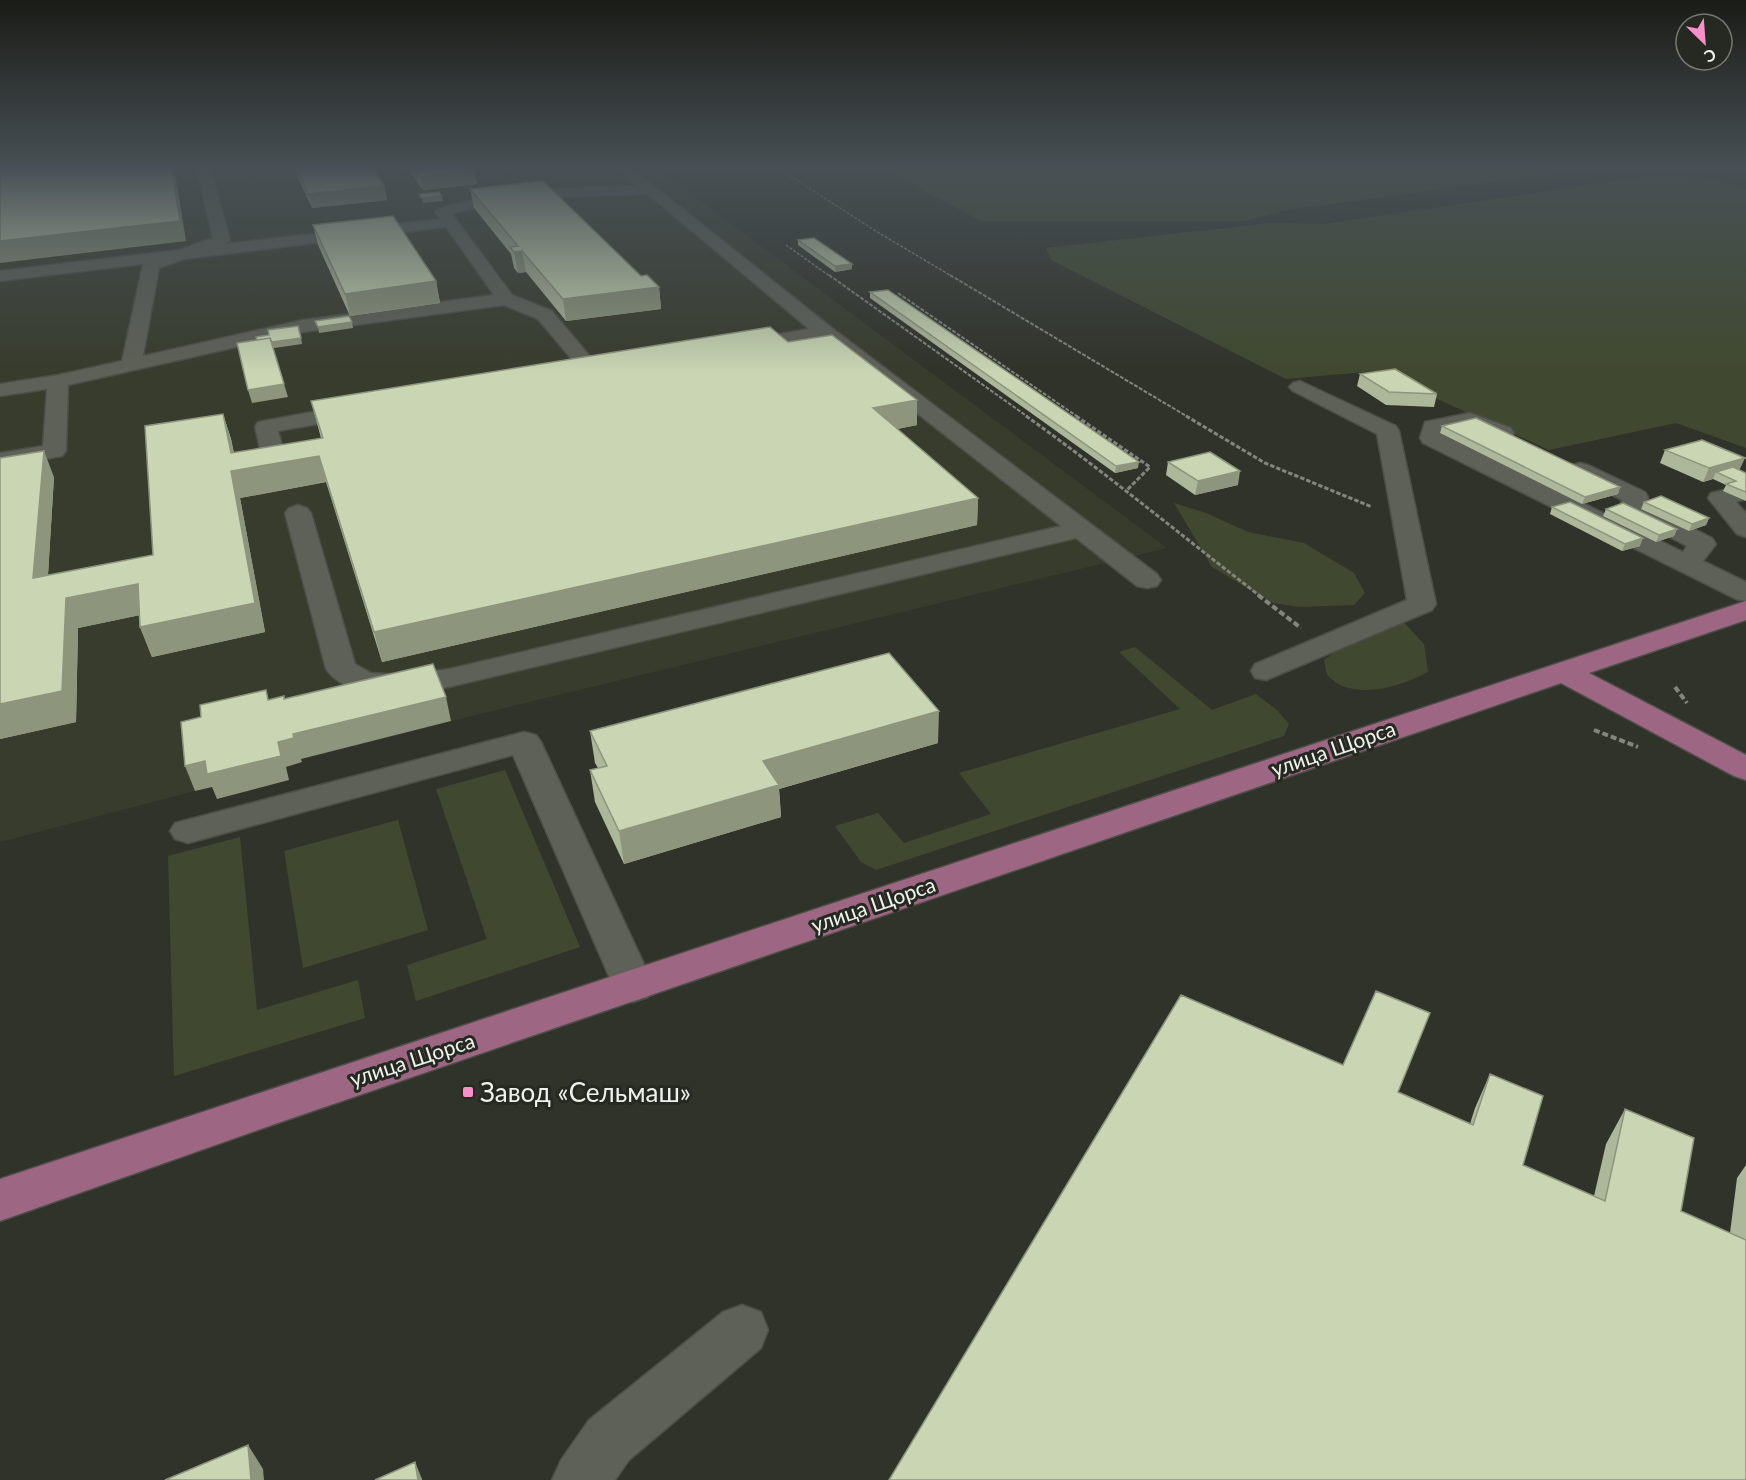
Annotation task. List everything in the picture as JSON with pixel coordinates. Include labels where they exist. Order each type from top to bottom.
[{"type":"main road","name":"улица Щорса","points":[[0,1200],[260,1110],[1746,610]]},
{"type":"main road","points":[[1562,671],[1746,769]]},
{"type":"lane","points":[[131,366],[151,265],[222,240],[221,235]]},
{"type":"lane","points":[[0,276],[343,235]]},
{"type":"lane","points":[[460,235],[506,298],[545,315],[591,370]]},
{"type":"lane","points":[[706,235],[825,332],[1147,580]]},
{"type":"lane","points":[[0,390],[131,366],[303,326],[506,298]]},
{"type":"lane","points":[[720,349],[825,332]]},
{"type":"lane","points":[[568,374],[614,367]]},
{"type":"lane","points":[[0,460],[54,451],[58,381]]},
{"type":"lane","points":[[1266,671],[1422,604],[1389,431],[1300,387]]},
{"type":"lane","points":[[276,466],[266,427],[382,406]]},
{"type":"lane","points":[[1522,442],[1470,420],[1433,427],[1431,438],[1746,593]]},
{"type":"lane","points":[[1564,462],[1636,497],[1632,508],[1703,544],[1687,564]]},
{"type":"lane","points":[[1746,492],[1720,498],[1746,529]]},
{"type":"lane","points":[[298,513],[341,669],[365,681],[406,684],[449,678],[1081,529]]},
{"type":"lane","points":[[188,831],[524,742],[633,986]]},
{"type":"lane","points":[[581,1480],[609,1440],[742,1330]]},
{"type":"path","points":[[883,235],[1265,463],[1406,520]]},
{"type":"path","points":[[786,246],[1100,469],[1125,492],[1325,646]]},
{"type":"path","points":[[898,293],[1150,467],[1125,492]]},
{"type":"shaded area","points":[[0,235],[746,235],[1167,548],[451,721],[439,688],[195,791],[0,842]]},
{"type":"green space","points":[[1162,235],[1746,235],[1746,448],[1676,423],[1549,450],[1376,371],[1286,379],[1051,260],[1046,248]]},
{"type":"green space","points":[[1174,503],[1206,513],[1248,532],[1304,543],[1354,573],[1365,593],[1354,605],[1299,607],[1273,603],[1212,567]]},
{"type":"green space","points":[[1398,616],[1424,644],[1428,672],[1397,685],[1364,690],[1342,686],[1327,675],[1324,660],[1350,641]]},
{"type":"green space","points":[[1135,647],[1212,710],[1256,694],[1277,710],[1289,724],[1284,736],[876,870],[861,862],[835,826],[878,813],[904,843],[991,814],[959,773],[1180,709],[1119,652]]},
{"type":"green space","points":[[505,770],[580,947],[416,1001],[407,965],[487,939],[436,789]]},
{"type":"green space","points":[[398,820],[428,930],[303,968],[284,851]]},
{"type":"green space","points":[[240,837],[257,1010],[358,980],[365,1018],[174,1076],[168,856]]},
{"type":"building","points":[[0,235],[53,235],[0,241]]},
{"type":"building","points":[[318,235],[406,235],[436,281],[345,294]]},
{"type":"building","points":[[509,235],[599,235],[641,276],[647,275],[659,287],[563,299],[522,251],[514,252],[510,247],[518,246]]},
{"type":"building","points":[[814,238],[852,264],[835,266],[798,240]]},
{"type":"building","points":[[888,290],[1139,462],[1116,466],[870,292]]},
{"type":"building","points":[[349,316],[352,322],[318,327],[315,321]]},
{"type":"building","points":[[298,326],[301,338],[272,342],[270,338],[257,340],[256,337],[269,335],[268,330]]},
{"type":"building","points":[[770,327],[788,342],[832,335],[917,400],[873,408],[978,498],[374,632],[319,456],[231,471],[255,603],[140,627],[138,584],[66,598],[62,691],[0,704],[0,458],[44,451],[33,578],[153,555],[145,426],[223,414],[231,453],[323,438],[311,401]]},
{"type":"building","points":[[270,338],[284,384],[248,390],[237,343]]},
{"type":"building","points":[[1395,369],[1437,394],[1389,392],[1360,374]]},
{"type":"building","points":[[1476,418],[1620,487],[1585,497],[1442,426]]},
{"type":"building","points":[[1702,440],[1745,458],[1709,468],[1665,450]]},
{"type":"building","points":[[1210,452],[1240,471],[1198,481],[1168,462]]},
{"type":"building","points":[[1733,467],[1746,473],[1746,492],[1726,484],[1736,481],[1716,472]]},
{"type":"building","points":[[1661,496],[1709,518],[1692,524],[1644,502]]},
{"type":"building","points":[[1570,502],[1643,538],[1625,544],[1552,507]]},
{"type":"building","points":[[1623,503],[1677,529],[1659,535],[1606,509]]},
{"type":"building","points":[[889,653],[939,711],[763,761],[779,785],[619,831],[590,770],[607,766],[590,731]]},
{"type":"building","points":[[433,664],[446,697],[293,734],[294,738],[278,742],[281,756],[207,774],[205,761],[185,766],[181,722],[201,717],[200,705],[266,690],[268,700],[284,696],[284,699]]},
{"type":"building","points":[[1376,991],[1430,1013],[1398,1092],[1473,1125],[1490,1074],[1543,1096],[1523,1165],[1605,1201],[1625,1109],[1694,1138],[1681,1211],[1746,1240],[1746,1480],[889,1480],[1181,995],[1343,1065]]},
{"type":"building","points":[[248,1445],[251,1480],[165,1480]]},
{"type":"building","points":[[415,1462],[418,1480],[375,1480]]},
{"type":"place","name":"Завод «Сельмаш»","points":[[468,1092]]}]
